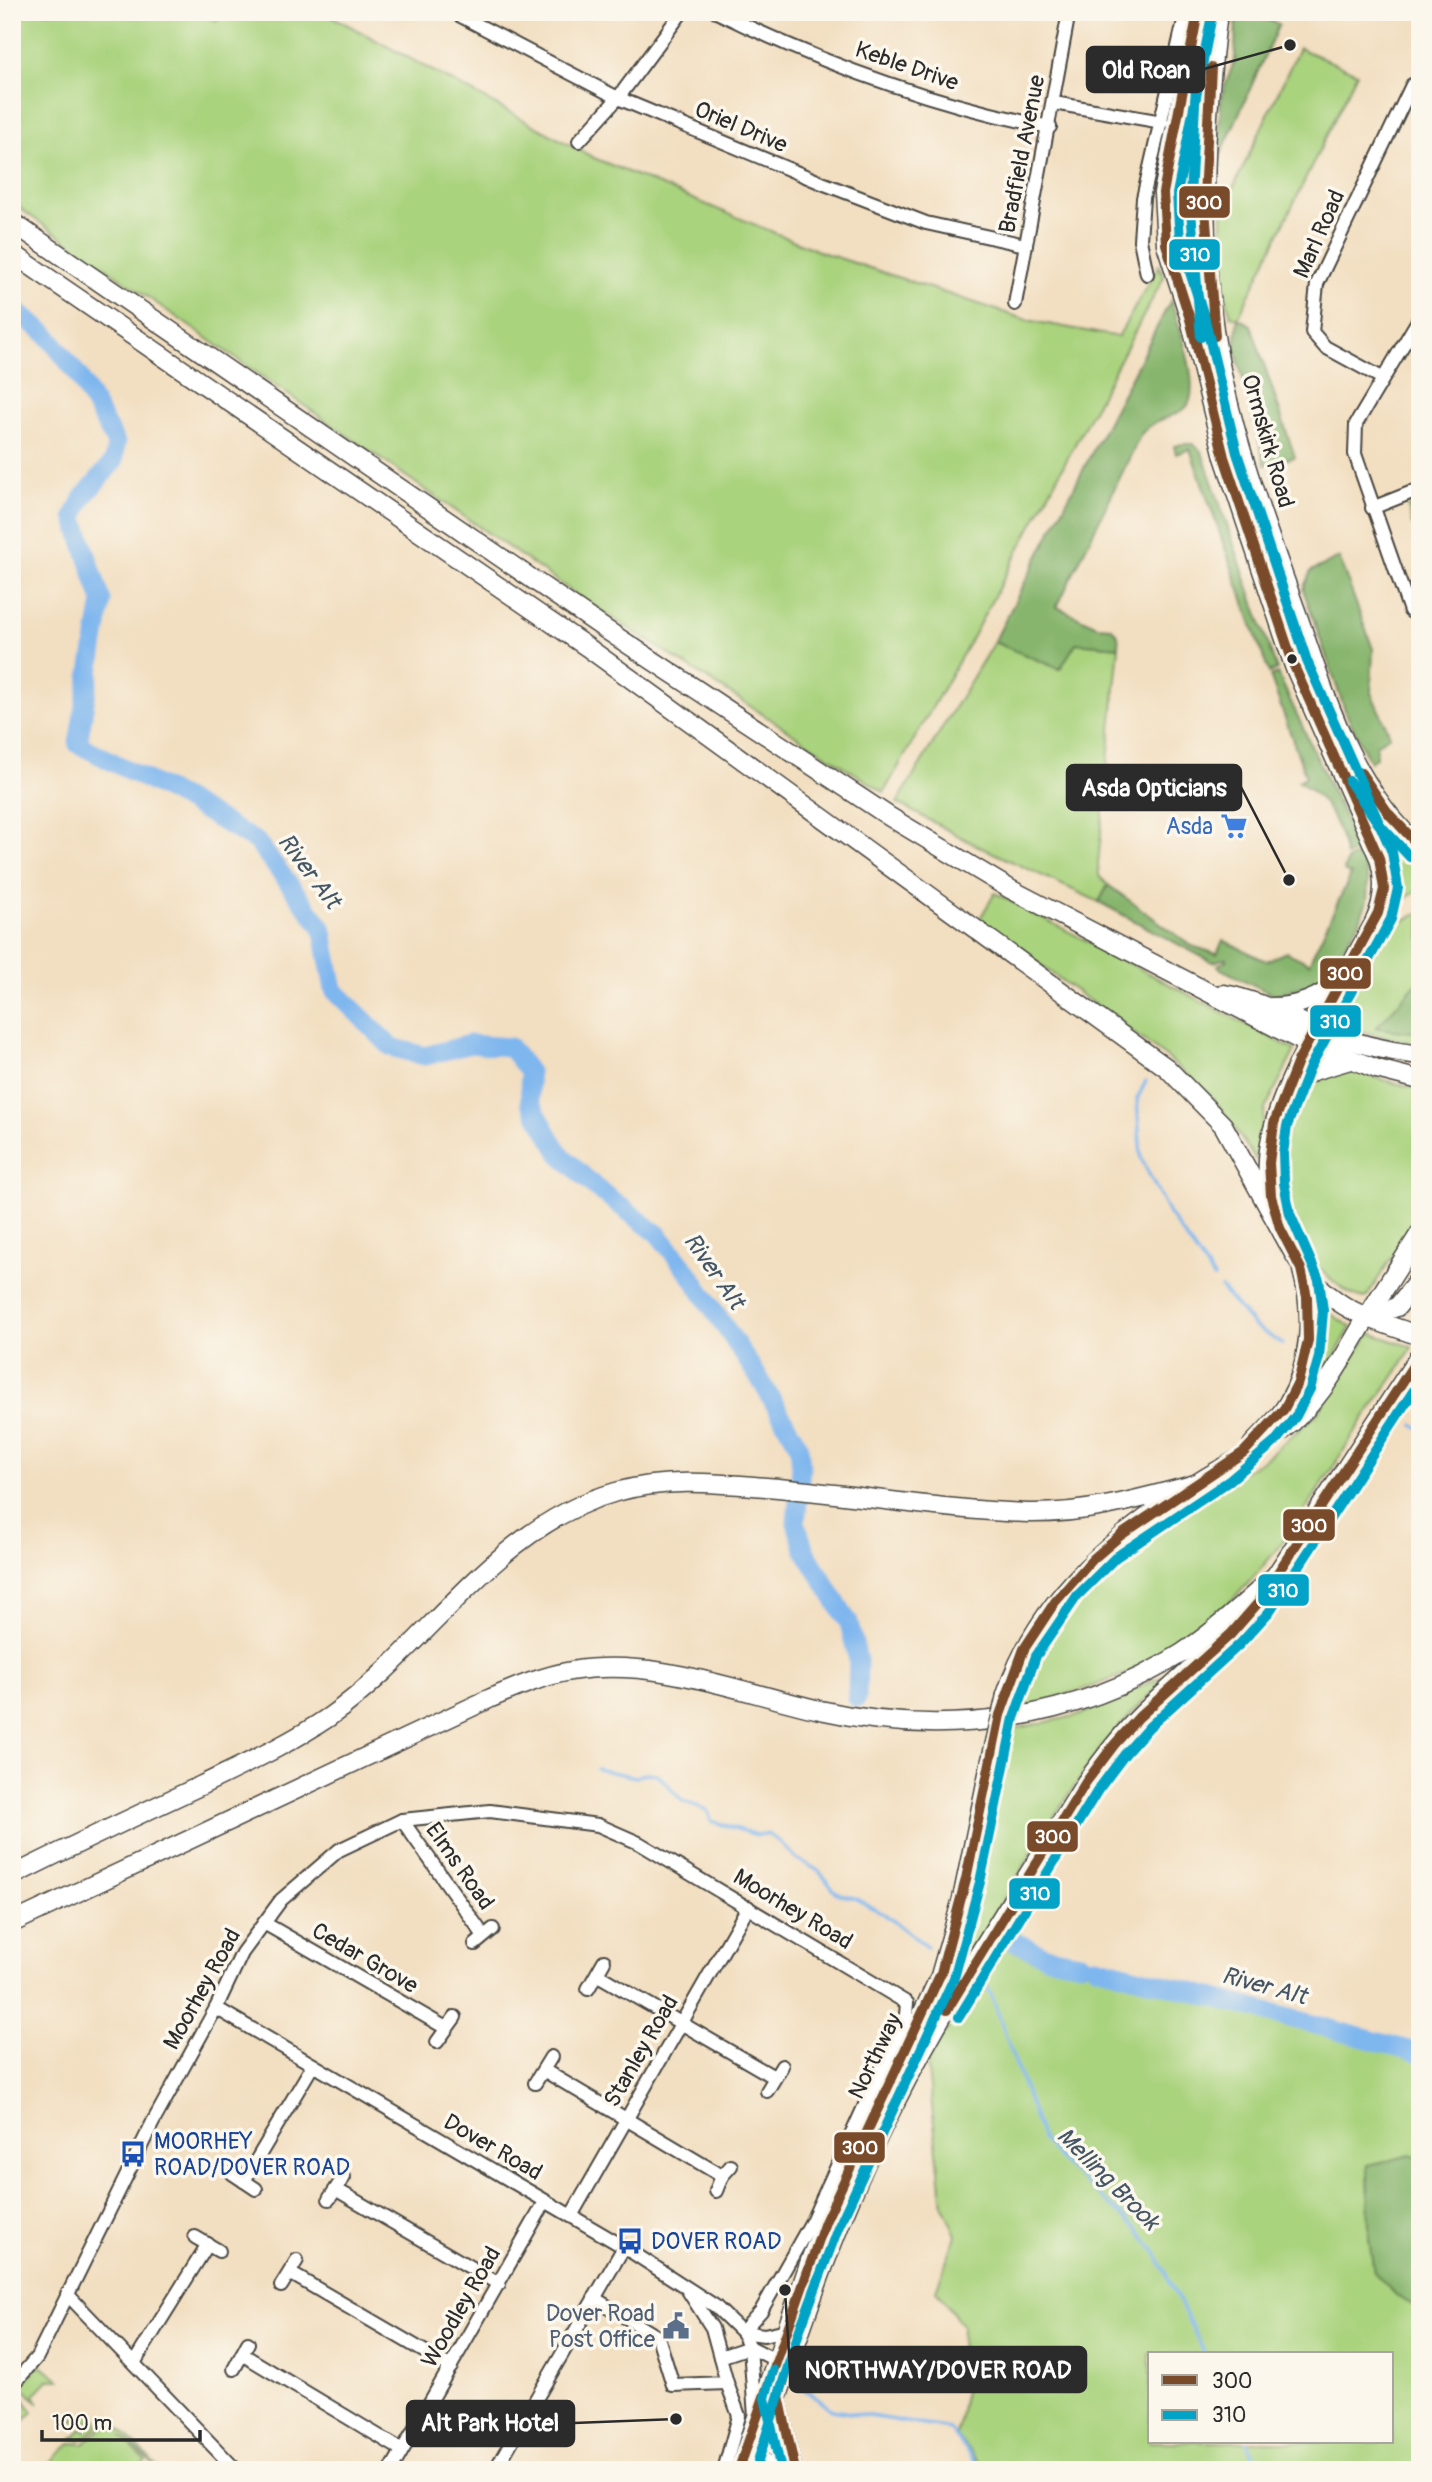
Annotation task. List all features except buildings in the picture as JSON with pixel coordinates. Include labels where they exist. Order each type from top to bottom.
[{"type":"highway","name":"Ormskirk Road","points":[[1198,12],[1163,193],[1166,244],[1190,319],[1224,457],[1294,666],[1382,867],[1382,902],[1286,1089],[1272,1127],[1268,1165],[1271,1190],[1283,1234]]},
{"type":"highway","name":"Ormskirk Road","points":[[1218,12],[1209,88],[1204,196],[1210,292],[1228,395],[1259,505],[1337,727],[1370,788],[1420,847]]},
{"type":"highway","points":[[12,222],[605,629],[890,817],[1010,890],[1213,992],[1244,1012],[1312,1036],[1420,1055]]},
{"type":"highway","points":[[12,253],[587,648],[1167,1069],[1223,1125],[1300,1264],[1326,1293],[1367,1317],[1420,1336]]},
{"type":"highway","points":[[1268,1007],[1301,1004],[1316,998],[1345,975]]},
{"type":"highway","points":[[1213,992],[1251,999],[1268,1007],[1350,1060],[1420,1080]]},
{"type":"highway","points":[[1286,1089],[1313,1071],[1350,1060]]},
{"type":"highway","points":[[1242,1455],[1276,1437],[1301,1415],[1324,1387],[1420,1233]]},
{"type":"highway","points":[[1242,1455],[1287,1405],[1299,1378],[1309,1330],[1307,1289],[1300,1264]]},
{"type":"highway","points":[[1367,1317],[1397,1307],[1420,1278]]},
{"type":"highway","points":[[1384,1291],[1420,1331]]},
{"type":"highway","name":"Northway","points":[[747,2466],[755,2421],[783,2364],[882,2129],[916,2063],[997,1927],[1086,1783],[1114,1745],[1139,1717],[1231,1634],[1258,1603],[1412,1378],[1420,1356]]},
{"type":"highway","name":"Northway","points":[[747,2466],[779,2396],[787,2330],[837,2194],[940,1976],[962,1899],[1006,1695],[1024,1648],[1056,1601],[1079,1574],[1125,1532],[1242,1455]]},
{"type":"highway","points":[[12,1876],[275,1750],[327,1718],[402,1656],[504,1555],[557,1515],[618,1491],[652,1485],[721,1483],[986,1510],[1057,1513],[1116,1506],[1196,1484]]},
{"type":"highway","points":[[12,1923],[491,1698],[558,1674],[610,1667],[663,1671],[851,1716],[916,1723],[988,1722],[1073,1704],[1148,1672],[1200,1640],[1275,1576]]},
{"type":"street","name":"Oriel Drive","points":[[453,12],[618,98],[926,223],[1026,245]]},
{"type":"street","points":[[579,141],[618,98],[682,12]]},
{"type":"street","name":"Keble Drive","points":[[717,12],[810,54],[946,103],[1050,127]]},
{"type":"street","name":"Bradfield Avenue","points":[[1015,304],[1050,127],[1069,12]]},
{"type":"street","points":[[1147,274],[1140,240],[1140,219],[1186,12]]},
{"type":"street","name":"Marl Road","points":[[1382,378],[1325,347],[1312,332],[1313,310],[1317,284],[1412,85],[1418,82]]},
{"type":"street","points":[[1054,103],[1162,122]]},
{"type":"street","points":[[1420,317],[1356,424],[1355,454],[1410,611],[1420,617]]},
{"type":"street","points":[[1373,508],[1420,489]]},
{"type":"street","name":"Moorhey Road","points":[[12,2386],[37,2357],[153,2122],[216,2008],[242,1953],[282,1900],[339,1850],[402,1820],[490,1811],[598,1825],[639,1843],[907,2003]]},
{"type":"street","name":"Elms Road","points":[[402,1820],[484,1936]]},
{"type":"street","name":"Stanley Road","points":[[571,2216],[748,1907]]},
{"type":"street","name":"Cedar Grove","points":[[264,1923],[446,2028]]},
{"type":"street","points":[[588,1989],[604,1961]]},
{"type":"street","points":[[598,1975],[774,2077]]},
{"type":"street","name":"Northway","points":[[743,2332],[761,2311],[812,2221],[906,2015],[907,2003]]},
{"type":"street","name":"Dover Road","points":[[216,2008],[685,2285],[743,2332],[750,2347],[755,2421]]},
{"type":"street","points":[[437,2042],[455,2018]]},
{"type":"street","points":[[535,2083],[545,2071],[551,2057]]},
{"type":"street","points":[[244,2181],[313,2066]]},
{"type":"street","points":[[767,2091],[782,2066]]},
{"type":"street","points":[[545,2071],[625,2121],[722,2176]]},
{"type":"street","points":[[716,2191],[722,2176],[731,2166]]},
{"type":"street","points":[[232,2173],[256,2189]]},
{"type":"street","points":[[344,2177],[333,2195],[499,2284]]},
{"type":"street","name":"Woodley Road","points":[[391,2470],[545,2202]]},
{"type":"street","points":[[134,2362],[213,2248],[195,2237]]},
{"type":"street","points":[[495,2470],[624,2247]]},
{"type":"street","points":[[281,2286],[296,2260]]},
{"type":"street","points":[[290,2273],[451,2367]]},
{"type":"street","points":[[685,2285],[712,2328],[739,2416],[724,2470]]},
{"type":"street","points":[[68,2294],[236,2470]]},
{"type":"street","points":[[594,2298],[658,2337],[673,2385],[727,2383]]},
{"type":"street","points":[[712,2328],[727,2318]]},
{"type":"street","points":[[743,2332],[764,2335],[787,2330]]},
{"type":"street","points":[[720,2357],[750,2347],[783,2364]]},
{"type":"street","points":[[234,2369],[245,2349],[402,2450]]},
{"type":"street","points":[[747,2466],[794,2468],[779,2396]]},
{"type":"green space","points":[[12,12],[199,12],[216,21],[222,12],[324,12],[594,158],[821,252],[1027,320],[1118,337],[1159,265],[1164,277],[973,636],[884,792],[583,599],[12,203]]},
{"type":"green space","points":[[1236,12],[1248,12],[1279,24],[1217,163],[1221,97],[1235,59]]},
{"type":"green space","points":[[1299,48],[1357,73],[1238,318],[1231,316],[1222,282],[1222,212]]},
{"type":"green space","points":[[1171,300],[1191,375],[1192,390],[1189,402],[1183,410],[1156,422],[1141,434],[1057,607],[1097,626],[1111,627],[1118,635],[1119,647],[1076,643],[1060,669],[994,642]]},
{"type":"green space","points":[[1238,318],[1251,325],[1295,457],[1265,465],[1235,348]]},
{"type":"green space","points":[[1193,444],[1202,452],[1277,670],[1269,673],[1190,449],[1176,454],[1174,446]]},
{"type":"green space","points":[[1420,503],[1420,522],[1412,525],[1408,507]]},
{"type":"green space","points":[[1339,558],[1373,649],[1371,693],[1390,735],[1376,745],[1376,757],[1370,762],[1346,713],[1303,589],[1311,571]]},
{"type":"green space","points":[[994,642],[1059,669],[1076,643],[1119,647],[1098,864],[1099,876],[1108,885],[1099,902],[974,844],[897,803]]},
{"type":"green space","points":[[1278,674],[1360,851],[1346,856],[1330,813],[1317,796],[1298,781],[1306,777],[1270,676]]},
{"type":"green space","points":[[1354,781],[1392,830],[1420,859],[1420,888],[1389,910],[1390,885],[1349,784]]},
{"type":"green space","points":[[1361,854],[1368,881],[1367,901],[1359,923],[1320,981],[1274,995],[1221,969],[1218,965],[1226,961],[1226,958],[1214,962],[1208,960],[1099,902],[1108,885],[1192,946],[1217,954],[1223,940],[1266,961],[1286,952],[1309,963],[1351,875],[1344,871],[1347,860]]},
{"type":"green space","points":[[995,893],[1295,1050],[1265,1109],[1256,1160],[1215,1100],[1169,1059],[979,920]]},
{"type":"green space","points":[[1420,912],[1420,1044],[1336,1026],[1367,960],[1390,932]]},
{"type":"green space","points":[[1420,979],[1420,1033],[1376,1028]]},
{"type":"green space","points":[[1344,1069],[1420,1090],[1420,1213],[1366,1298],[1340,1287],[1311,1259],[1290,1223],[1281,1182],[1283,1140],[1298,1097],[1314,1080]]},
{"type":"green space","points":[[1320,1307],[1351,1327],[1326,1371],[1304,1396],[1319,1343]]},
{"type":"green space","points":[[1370,1333],[1412,1347],[1281,1544],[1235,1597],[1210,1620],[1150,1663],[1098,1684],[1015,1710],[1024,1674],[1044,1631],[1089,1576],[1137,1534],[1265,1459],[1316,1415]]},
{"type":"green space","points":[[1170,1673],[1106,1741],[1055,1815],[953,1983],[945,1978],[1008,1730],[1080,1715]]},
{"type":"green space","points":[[1002,1945],[1034,1960],[1108,1973],[1206,2003],[1420,2059],[1420,2470],[985,2470],[956,2435],[965,2391],[961,2361],[962,2325],[936,2290],[956,2235],[943,2206],[927,2060]]},
{"type":"green space","points":[[1411,2155],[1420,2159],[1420,2309],[1396,2296],[1374,2272],[1369,2239],[1368,2165]]},
{"type":"green space","points":[[40,2364],[60,2380],[48,2380],[34,2395],[39,2404],[21,2386]]},
{"type":"green space","points":[[17,2390],[33,2412],[19,2426],[12,2418],[12,2394]]},
{"type":"green space","points":[[89,2411],[97,2420],[98,2426],[84,2438],[73,2438],[93,2423],[89,2420],[77,2424],[73,2420]]},
{"type":"green space","points":[[111,2419],[160,2470],[121,2436],[146,2461],[137,2470],[58,2470],[50,2462],[71,2443],[84,2444]]},
{"type":"waterway","name":"River Alt","points":[[12,307],[47,335],[78,375],[116,443],[114,461],[84,496],[74,516],[102,601],[78,744],[182,798],[257,842],[322,927],[334,990],[391,1047],[425,1056],[470,1044],[510,1047],[529,1072],[530,1102],[560,1154],[595,1187],[658,1234],[689,1273],[761,1381],[799,1446],[801,1467],[796,1523],[805,1551],[849,1623],[858,1660],[857,1698]]},
{"type":"waterway","points":[[1146,1081],[1137,1099],[1141,1158],[1169,1214],[1214,1278]]},
{"type":"waterway","points":[[1221,1288],[1253,1325],[1282,1344]]},
{"type":"waterway","points":[[1414,1425],[1420,1429]]},
{"type":"waterway","name":"Melling Brook","points":[[597,1769],[636,1777],[646,1773],[657,1774],[683,1801],[707,1810],[711,1821],[757,1835],[767,1834],[780,1842],[797,1859],[819,1871],[836,1893],[854,1898],[883,1913],[927,1947]]},
{"type":"waterway","name":"River Alt","points":[[1011,1940],[1048,1957],[1081,1963]]},
{"type":"waterway","name":"River Alt","points":[[1096,1966],[1420,2053]]},
{"type":"waterway","name":"Melling Brook","points":[[985,1984],[992,1996],[1042,2139],[1061,2161],[1138,2230],[1156,2253],[1204,2352]]},
{"type":"waterway","points":[[799,2385],[832,2410],[950,2429],[981,2470]]},
{"type":"waterway","name":"Melling Brook","points":[[1248,2444],[1261,2470]]},
{"type":"transit line","name":"300","points":[[741,2463],[825,2222],[941,1973],[966,1879],[1000,1715],[1024,1649],[1055,1602],[1093,1559],[1121,1535],[1244,1452],[1284,1409],[1298,1382],[1308,1340],[1307,1297],[1301,1269],[1280,1228],[1271,1196],[1269,1163],[1274,1123],[1298,1061],[1378,913],[1384,889],[1379,858],[1294,666],[1224,457],[1190,319],[1166,244],[1163,193],[1198,12]]},
{"type":"transit line","name":"310","points":[[758,2461],[800,2329],[838,2228],[954,1978],[980,1882],[1014,1718],[1036,1656],[1077,1596],[1116,1557],[1229,1481],[1275,1442],[1296,1416],[1310,1389],[1319,1357],[1323,1311],[1319,1280],[1290,1214],[1284,1183],[1283,1153],[1287,1126],[1310,1067],[1391,919],[1398,888],[1392,852],[1307,661],[1237,453],[1204,316],[1180,241],[1177,194],[1212,15]]},
{"type":"transit line","name":"310","points":[[1197,67],[1190,197],[1201,337]]},
{"type":"transit line","name":"300","points":[[1211,68],[1204,196],[1215,336]]},
{"type":"transit line","name":"300","points":[[1361,773],[1389,814],[1420,847]]},
{"type":"transit line","name":"310","points":[[1349,781],[1378,823],[1410,857]]},
{"type":"transit line","name":"300","points":[[947,2010],[1086,1782],[1139,1717],[1231,1634],[1258,1603],[1420,1355]]},
{"type":"transit line","name":"310","points":[[959,2017],[1098,1790],[1149,1727],[1240,1644],[1269,1612],[1420,1381]]},
{"type":"transit line","name":"310","points":[[773,2370],[765,2398],[781,2470]]},
{"type":"transit line","name":"300","points":[[786,2374],[779,2396],[795,2470]]},
{"type":"place","name":"Old Roan","points":[[1290,45]]},
{"type":"place","name":"Asda","points":[[1234,826]]},
{"type":"place","name":"Asda Opticians","points":[[1289,880]]},
{"type":"place","name":"MOORHEY ROAD/DOVER ROAD","points":[[133,2154]]},
{"type":"place","name":"DOVER ROAD","points":[[630,2241]]},
{"type":"place","name":"NORTHWAY/DOVER ROAD","points":[[785,2290]]},
{"type":"place","name":"Dover Road Post Office","points":[[676,2326]]},
{"type":"place","name":"Alt Park Hotel","points":[[676,2419]]}]
